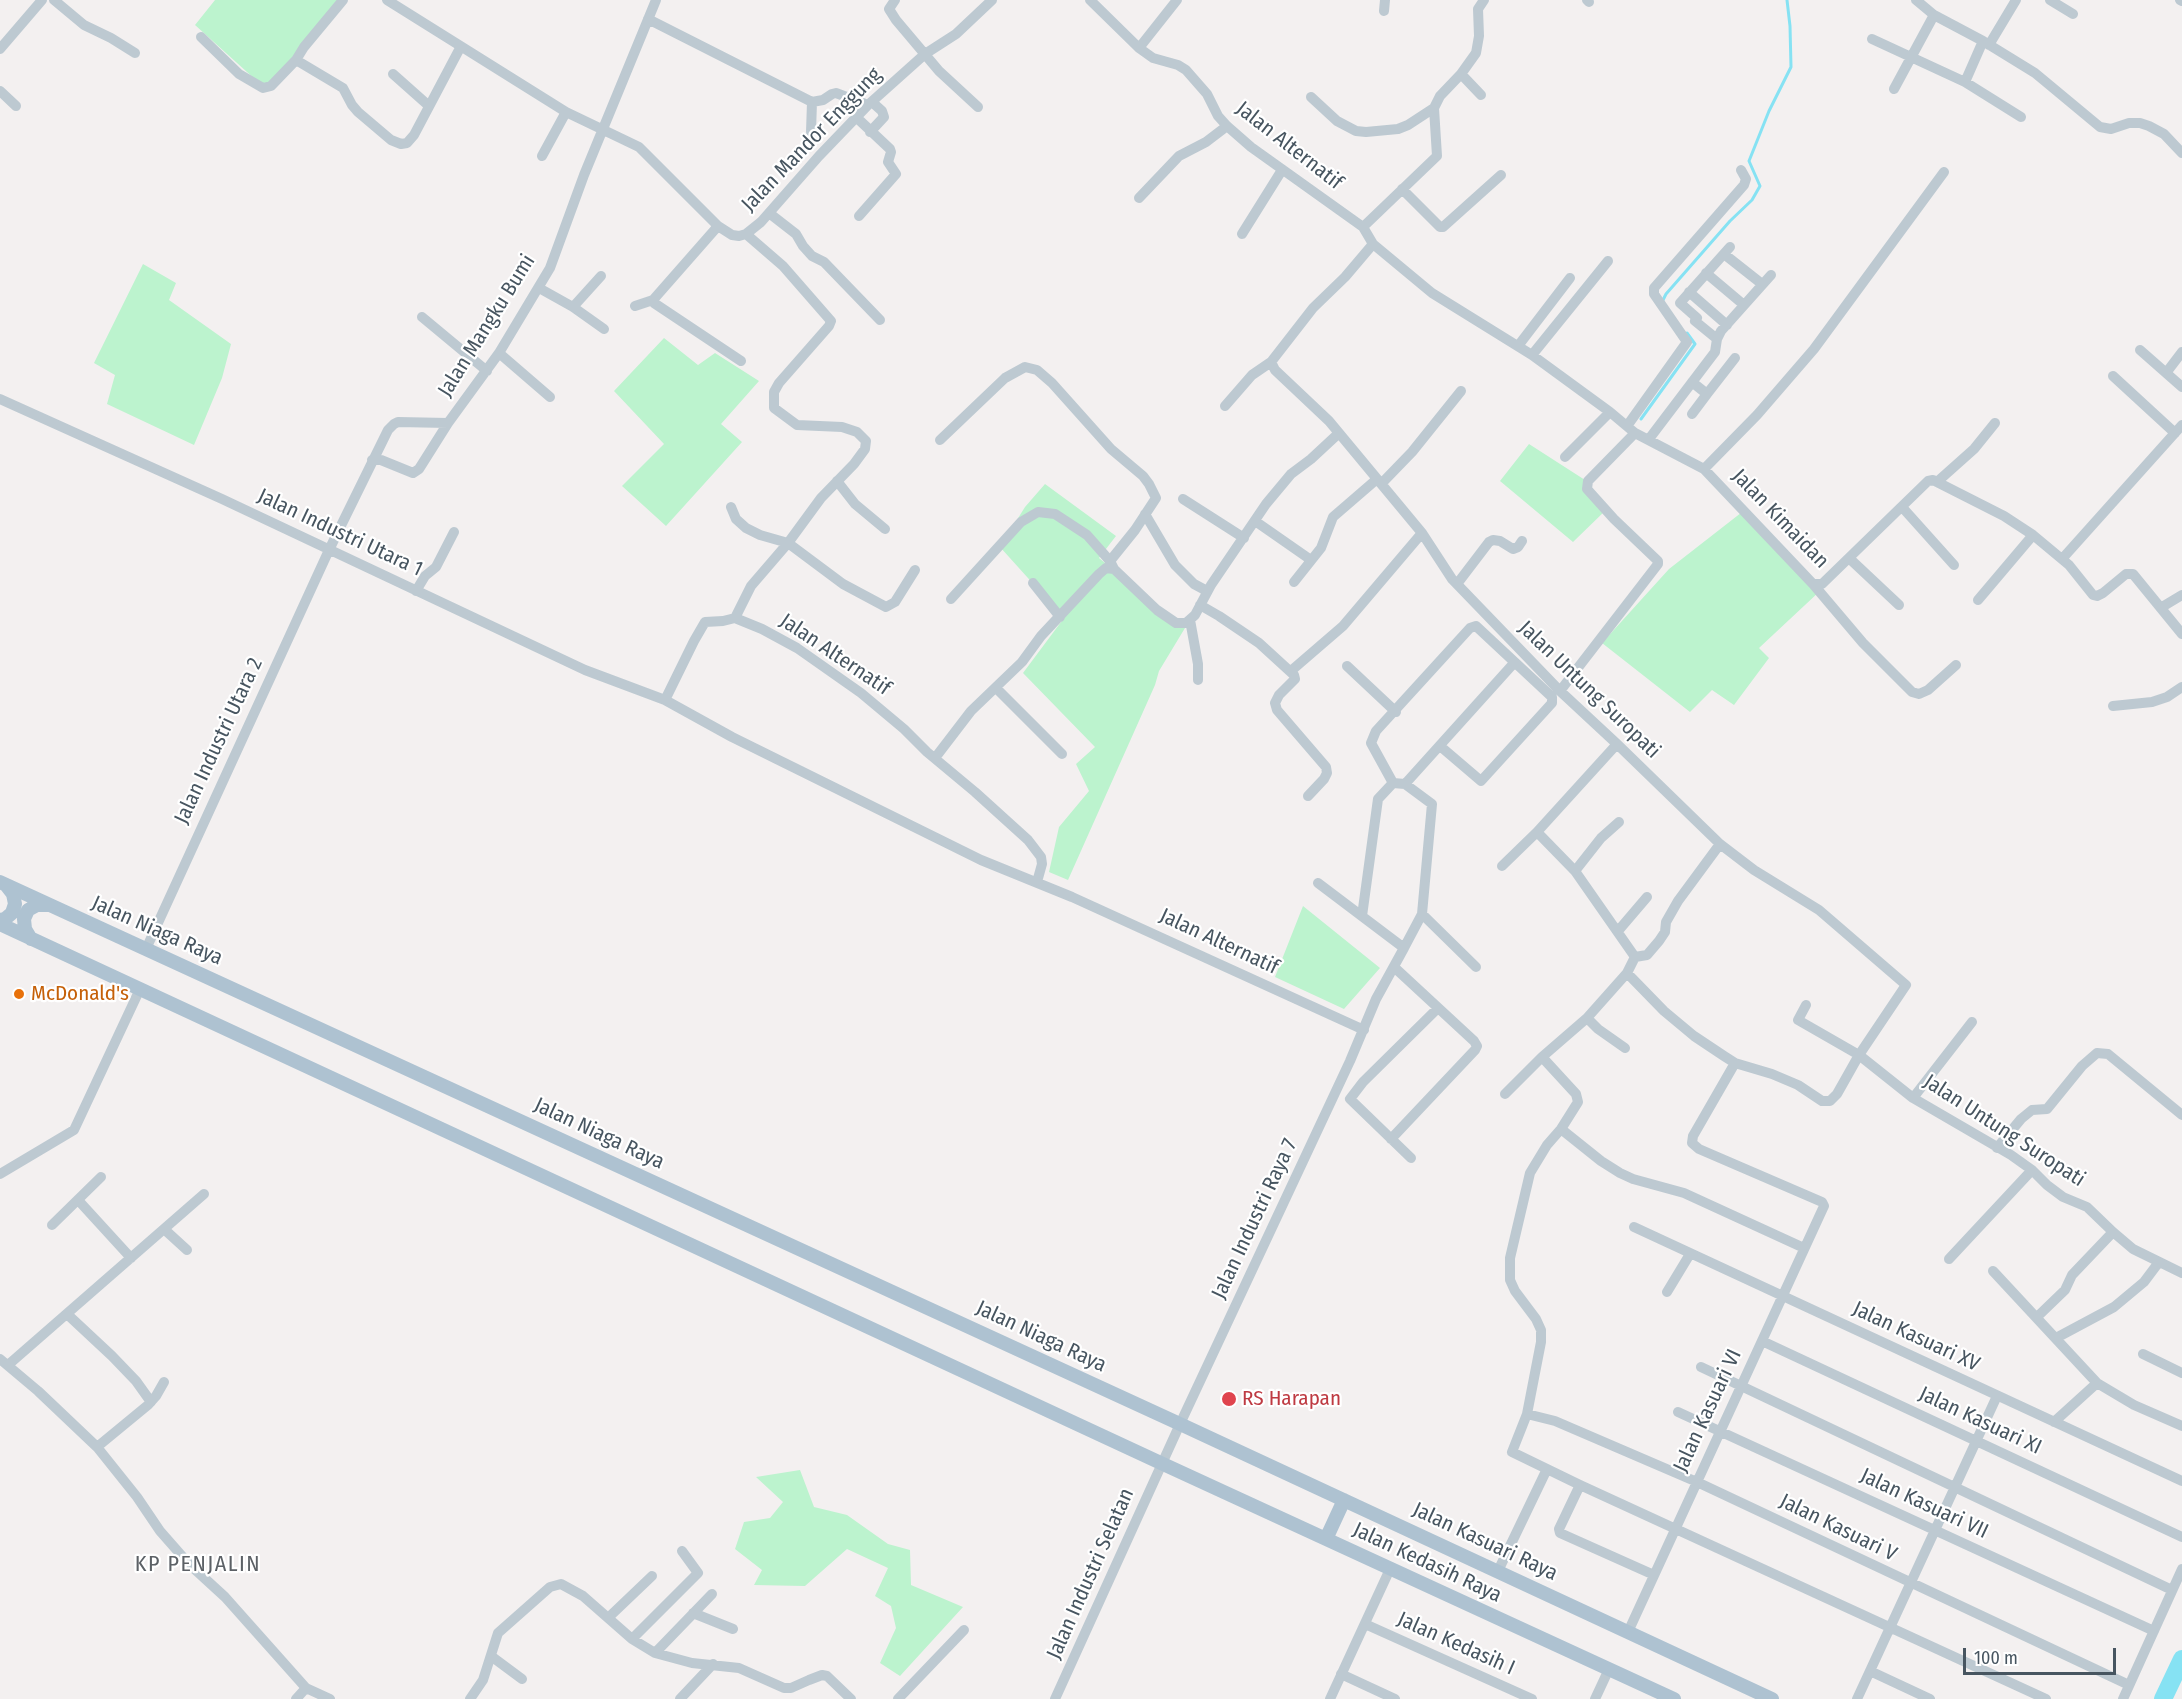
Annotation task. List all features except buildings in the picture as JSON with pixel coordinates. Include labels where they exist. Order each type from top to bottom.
[{"type":"main road","name":"Jalan Niaga Raya","points":[[3,883],[1180,1424]]},
{"type":"main road","points":[[0,922],[12,913],[15,904],[13,894],[3,883]]},
{"type":"main road","points":[[31,939],[25,929],[24,919],[28,910],[37,905],[48,905]]},
{"type":"main road","points":[[0,922],[31,939],[1162,1464]]},
{"type":"main road","name":"Jalan Kasuari Raya","points":[[1180,1424],[1772,1699]]},
{"type":"main road","name":"Jalan Kedasih Raya","points":[[1162,1464],[1674,1699]]},
{"type":"main road","points":[[1326,1539],[1344,1500]]},
{"type":"street","points":[[0,49],[42,0]]},
{"type":"street","points":[[54,0],[84,26],[111,38],[135,53]]},
{"type":"street","points":[[201,37],[239,75],[263,88],[271,86],[296,60],[343,0]]},
{"type":"street","name":"Jalan Mandor Enggung","points":[[387,0],[419,18],[460,48],[566,112],[602,130],[620,136],[643,150],[718,226],[732,235],[746,234],[769,213],[870,103],[925,54],[956,34],[992,0]]},
{"type":"street","name":"Jalan Mangku Bumi","points":[[329,550],[388,430],[394,424],[403,422],[448,423],[499,353],[539,288],[550,268],[602,130],[656,0]]},
{"type":"street","points":[[895,0],[890,6],[890,11],[939,71],[978,107]]},
{"type":"street","name":"Jalan Alternatif","points":[[1090,0],[1153,58],[1178,65],[1186,70],[1207,94],[1218,116],[1227,126],[1282,170],[1363,227]]},
{"type":"street","points":[[1140,48],[1177,0]]},
{"type":"street","points":[[1225,406],[1252,375],[1271,362],[1313,308],[1345,277],[1373,244],[1363,227],[1437,156],[1434,108],[1438,98],[1461,74],[1476,53],[1479,36],[1478,9],[1484,0]]},
{"type":"street","points":[[1916,0],[1934,15],[2035,73],[2100,127],[2111,129],[2129,123],[2140,123],[2149,126],[2180,146]]},
{"type":"street","points":[[2050,0],[2073,14]]},
{"type":"street","points":[[1965,82],[1986,43],[2013,1]]},
{"type":"street","points":[[1894,89],[1934,15]]},
{"type":"street","points":[[648,19],[812,102],[824,100],[836,93],[870,103],[882,111],[884,117],[870,132]]},
{"type":"street","points":[[1872,39],[1965,82],[2021,117]]},
{"type":"street","points":[[296,60],[343,88],[354,109],[395,142],[407,143],[414,135],[460,48]]},
{"type":"street","points":[[393,74],[429,106]]},
{"type":"street","points":[[1461,74],[1481,94]]},
{"type":"street","points":[[0,91],[16,106]]},
{"type":"street","points":[[1311,98],[1342,124],[1356,131],[1366,132],[1398,129],[1434,108]]},
{"type":"street","points":[[811,132],[812,102]]},
{"type":"street","points":[[542,156],[566,112]]},
{"type":"street","points":[[856,117],[890,148],[888,162],[896,174],[859,216]]},
{"type":"street","points":[[1139,198],[1179,156],[1206,142],[1227,126]]},
{"type":"street","points":[[1242,234],[1282,170]]},
{"type":"street","points":[[1560,691],[1658,564],[1658,561],[1614,519],[1587,489],[1588,481],[1631,429],[1687,342],[1654,294],[1654,288],[1744,185],[1746,179],[1741,170]]},
{"type":"street","points":[[1704,469],[1757,415],[1814,349],[1944,172]]},
{"type":"street","points":[[1402,189],[1443,228],[1501,175]]},
{"type":"street","points":[[769,213],[796,234],[803,246],[824,262],[880,320]]},
{"type":"street","points":[[635,306],[653,300],[718,226]]},
{"type":"street","points":[[665,700],[704,623],[735,618],[751,586],[788,543],[821,498],[854,464],[865,449],[866,441],[863,436],[852,430],[842,427],[797,426],[774,408],[772,401],[779,383],[831,321],[783,266],[746,234]]},
{"type":"street","name":"Jalan Kimaidan","points":[[1373,244],[1432,293],[1532,355],[1631,429],[1704,469],[1812,584],[1822,584],[1928,481],[1937,482]]},
{"type":"street","points":[[1717,339],[1695,321],[1697,318],[1676,307],[1727,250],[1762,284]]},
{"type":"street","points":[[1532,355],[1608,261]]},
{"type":"street","points":[[1706,273],[1744,305]]},
{"type":"street","points":[[1649,439],[1715,352],[1717,339],[1726,325],[1771,275]]},
{"type":"street","points":[[573,307],[601,276]]},
{"type":"street","points":[[1518,346],[1570,278]]},
{"type":"street","points":[[539,288],[573,307],[603,329]]},
{"type":"street","points":[[1689,292],[1726,325]]},
{"type":"street","points":[[653,300],[654,303],[741,361]]},
{"type":"street","points":[[422,317],[487,370]]},
{"type":"street","points":[[2140,350],[2182,387]]},
{"type":"street","points":[[2166,373],[2182,352]]},
{"type":"street","points":[[499,353],[550,397]]},
{"type":"street","points":[[1692,414],[1735,358]]},
{"type":"street","name":"Jalan Untung Suropati","points":[[1271,362],[1284,380],[1329,421],[1422,533],[1457,584],[1560,691],[1720,844],[1754,870],[1819,910],[1906,985],[1859,1055],[1913,1098],[2011,1155],[2062,1197],[2077,1202],[2092,1211],[2133,1248],[2182,1273]]},
{"type":"street","points":[[935,758],[971,711],[1022,662],[1041,636],[1103,570],[1112,565],[1156,498],[1149,484],[1111,449],[1052,383],[1031,368],[1018,369],[1005,378],[940,440]]},
{"type":"street","points":[[2062,558],[2178,429],[2113,376]]},
{"type":"street","points":[[1692,382],[1707,394]]},
{"type":"street","points":[[1294,582],[1326,540],[1333,517],[1412,452],[1461,391]]},
{"type":"street","name":"Jalan Industri Utara 1","points":[[0,399],[585,670],[665,700]]},
{"type":"street","points":[[1565,457],[1610,412]]},
{"type":"street","points":[[372,459],[381,460],[413,473],[419,470],[448,423]]},
{"type":"street","points":[[1995,423],[1974,448],[1937,482],[2004,516],[2033,535],[2062,558],[2093,595],[2103,593],[2126,574],[2133,574],[2182,634]]},
{"type":"street","points":[[951,599],[1021,522],[1038,512],[1055,513],[1087,535],[1112,565],[1157,610],[1171,620],[1182,623],[1190,620],[1255,521],[1291,474],[1311,459],[1338,433]]},
{"type":"street","points":[[837,481],[855,504],[885,529]]},
{"type":"street","points":[[1183,499],[1244,538]]},
{"type":"street","points":[[731,507],[736,519],[746,528],[760,535],[788,543],[843,584],[886,607],[895,602],[915,570]]},
{"type":"street","points":[[1902,507],[1954,565]]},
{"type":"street","points":[[1145,514],[1176,565],[1194,584],[1208,591]]},
{"type":"street","points":[[1255,521],[1311,560]]},
{"type":"street","points":[[416,591],[425,576],[436,567],[454,531]]},
{"type":"street","points":[[1292,670],[1344,626],[1422,533]]},
{"type":"street","points":[[1978,600],[2033,535]]},
{"type":"street","points":[[1457,584],[1489,542],[1500,541],[1513,549],[1518,547],[1522,541]]},
{"type":"street","name":"Jalan Industri Utara 2","points":[[146,949],[329,550]]},
{"type":"street","points":[[1850,559],[1899,605]]},
{"type":"street","points":[[1033,583],[1060,617]]},
{"type":"street","points":[[1812,584],[1863,642],[1912,692],[1919,694],[1928,690],[1956,665]]},
{"type":"street","points":[[2162,607],[2182,595]]},
{"type":"street","points":[[1200,605],[1220,615],[1292,670],[1295,679],[1279,696],[1275,707],[1320,759],[1327,771],[1324,779],[1308,796]]},
{"type":"street","name":"Jalan Alternatif","points":[[735,618],[797,648],[878,707],[986,801],[1037,850],[1042,864],[1037,882]]},
{"type":"street","points":[[1190,620],[1198,664],[1198,680]]},
{"type":"street","points":[[1393,783],[1371,742],[1376,731],[1396,712],[1472,626],[1478,627],[1552,698],[1552,705],[1481,781],[1440,746]]},
{"type":"street","points":[[1405,784],[1514,663]]},
{"type":"street","points":[[1347,666],[1396,712]]},
{"type":"street","points":[[2113,706],[2152,702],[2167,697],[2182,687]]},
{"type":"street","points":[[996,688],[1062,754]]},
{"type":"street","name":"Jalan Alternatif","points":[[665,700],[732,737],[981,860],[1037,882],[1364,1030]]},
{"type":"street","points":[[1502,866],[1617,744]]},
{"type":"street","points":[[1393,783],[1405,784],[1427,798],[1432,806],[1422,914],[1476,967]]},
{"type":"street","points":[[1362,916],[1378,800],[1393,783]]},
{"type":"street","points":[[1575,871],[1601,838],[1619,822]]},
{"type":"street","points":[[1537,831],[1575,871],[1635,957]]},
{"type":"street","points":[[1635,957],[1647,955],[1659,941],[1665,932],[1666,922],[1678,901],[1720,844]]},
{"type":"street","points":[[1318,883],[1404,948]]},
{"type":"street","points":[[1618,932],[1647,897]]},
{"type":"street","name":"Jalan Industri Raya 7","points":[[1162,1464],[1364,1030],[1376,999],[1422,914]]},
{"type":"street","points":[[1505,1094],[1587,1018],[1627,973],[1635,957]]},
{"type":"street","points":[[1391,1139],[1477,1046],[1394,967]]},
{"type":"street","points":[[1627,973],[1664,1011],[1694,1036],[1735,1063],[1772,1074],[1798,1085],[1822,1101],[1830,1101],[1837,1094],[1859,1055],[1798,1020],[1806,1005]]},
{"type":"street","points":[[0,1174],[74,1130],[141,989]]},
{"type":"street","points":[[1411,1158],[1350,1099],[1358,1087],[1438,1008]]},
{"type":"street","points":[[1587,1018],[1598,1029],[1625,1048]]},
{"type":"street","points":[[1913,1098],[1972,1022]]},
{"type":"street","points":[[1997,1148],[2021,1119],[2032,1110],[2048,1109],[2082,1066],[2097,1053],[2108,1054],[2182,1115]]},
{"type":"street","points":[[1542,1058],[1578,1098],[1576,1107],[1547,1145],[1530,1173],[1510,1258],[1510,1280],[1515,1291],[1536,1318],[1541,1330],[1539,1360],[1527,1414],[1512,1452],[2046,1699]]},
{"type":"street","name":"Jalan Kasuari VI","points":[[1628,1632],[1824,1206],[1822,1202],[1699,1149],[1692,1143],[1693,1136],[1735,1063]]},
{"type":"street","points":[[1561,1129],[1600,1161],[1620,1173],[1633,1179],[1684,1193],[1804,1248]]},
{"type":"street","points":[[1949,1259],[2032,1170]]},
{"type":"street","points":[[52,1225],[101,1177]]},
{"type":"street","points":[[204,1194],[67,1314],[4,1362],[97,1447],[189,1564],[225,1597],[306,1688],[330,1699]]},
{"type":"street","points":[[78,1200],[131,1258]]},
{"type":"street","name":"Jalan Kasuari XV","points":[[1634,1227],[2182,1481]]},
{"type":"street","points":[[164,1229],[187,1250]]},
{"type":"street","points":[[2037,1317],[2065,1290],[2072,1275],[2113,1232]]},
{"type":"street","points":[[1666,1292],[1690,1254]]},
{"type":"street","points":[[2056,1338],[2114,1307],[2144,1282],[2160,1262]]},
{"type":"street","points":[[1993,1271],[2097,1383],[2134,1405],[2182,1426]]},
{"type":"street","points":[[67,1314],[136,1381],[151,1402]]},
{"type":"street","name":"Jalan Kasuari XI","points":[[1762,1341],[2182,1537]]},
{"type":"street","points":[[2142,1354],[2182,1372]]},
{"type":"street","points":[[1701,1367],[2172,1590]]},
{"type":"street","points":[[97,1447],[151,1402],[164,1382]]},
{"type":"street","points":[[2054,1422],[2097,1383]]},
{"type":"street","points":[[1857,1699],[1997,1396]]},
{"type":"street","name":"Jalan Kasuari VII","points":[[1678,1412],[2154,1631]]},
{"type":"street","name":"Jalan Kasuari V","points":[[1527,1414],[1554,1421],[1697,1482],[2129,1685]]},
{"type":"street","name":"Jalan Industri Selatan","points":[[1055,1699],[1162,1464]]},
{"type":"street","points":[[1498,1572],[1547,1469]]},
{"type":"street","points":[[1580,1485],[1559,1532],[1654,1575]]},
{"type":"street","points":[[632,1639],[699,1572],[682,1551]]},
{"type":"street","points":[[1330,1699],[1390,1569]]},
{"type":"street","points":[[2123,1699],[2182,1569]]},
{"type":"street","points":[[609,1617],[652,1576]]},
{"type":"street","points":[[470,1699],[483,1680],[498,1634],[550,1587],[561,1584],[583,1596],[632,1639],[655,1653],[675,1660],[739,1668],[791,1689],[809,1680],[827,1676],[851,1699]]},
{"type":"street","points":[[655,1653],[711,1594]]},
{"type":"street","points":[[693,1613],[734,1629]]},
{"type":"street","name":"Jalan Kedasih I","points":[[1365,1624],[1532,1699]]},
{"type":"street","points":[[898,1699],[964,1630]]},
{"type":"street","points":[[491,1656],[522,1679]]},
{"type":"street","points":[[680,1699],[713,1664]]},
{"type":"street","points":[[1594,1699],[1609,1669]]},
{"type":"street","points":[[1870,1671],[1930,1699]]},
{"type":"street","points":[[1341,1674],[1395,1699]]},
{"type":"street","points":[[296,1699],[306,1688]]},
{"type":"green space","points":[[215,0],[343,0],[268,91],[195,25]]},
{"type":"green space","points":[[143,264],[176,283],[169,300],[231,344],[222,378],[194,445],[107,404],[115,375],[94,363]]},
{"type":"green space","points":[[664,338],[698,365],[715,353],[759,381],[721,424],[742,442],[666,526],[622,486],[664,444],[614,391]]},
{"type":"green space","points":[[1529,444],[1585,480],[1607,509],[1573,542],[1500,481]]},
{"type":"green space","points":[[1045,484],[1116,536],[1099,558],[1185,628],[1159,671],[1155,685],[1068,880],[1049,872],[1059,827],[1089,791],[1076,764],[1095,747],[1023,673],[1064,618],[1000,547],[1025,507]]},
{"type":"green space","points":[[1746,509],[1820,591],[1759,648],[1769,658],[1734,705],[1712,690],[1690,712],[1602,643],[1669,569]]},
{"type":"green space","points":[[1303,906],[1380,968],[1344,1009],[1275,977]]},
{"type":"green space","points":[[800,1470],[814,1507],[847,1515],[888,1544],[910,1550],[911,1585],[963,1607],[900,1676],[880,1663],[896,1628],[891,1606],[875,1596],[888,1568],[847,1549],[805,1586],[754,1585],[762,1570],[735,1549],[744,1522],[770,1518],[783,1502],[756,1477]]},
{"type":"waterway","points":[[1663,300],[1730,221],[1752,200],[1760,186],[1749,161],[1769,111],[1791,67],[1787,0]]},
{"type":"waterway","points":[[1641,419],[1695,344],[1687,333]]},
{"type":"waterway","points":[[2163,1699],[2182,1659]]},
{"type":"place","name":"McDonald's","points":[[19,994]]},
{"type":"place","name":"RS Harapan","points":[[1229,1399]]},
{"type":"district","name":"KP PENJALIN","points":[[198,1565]]}]
